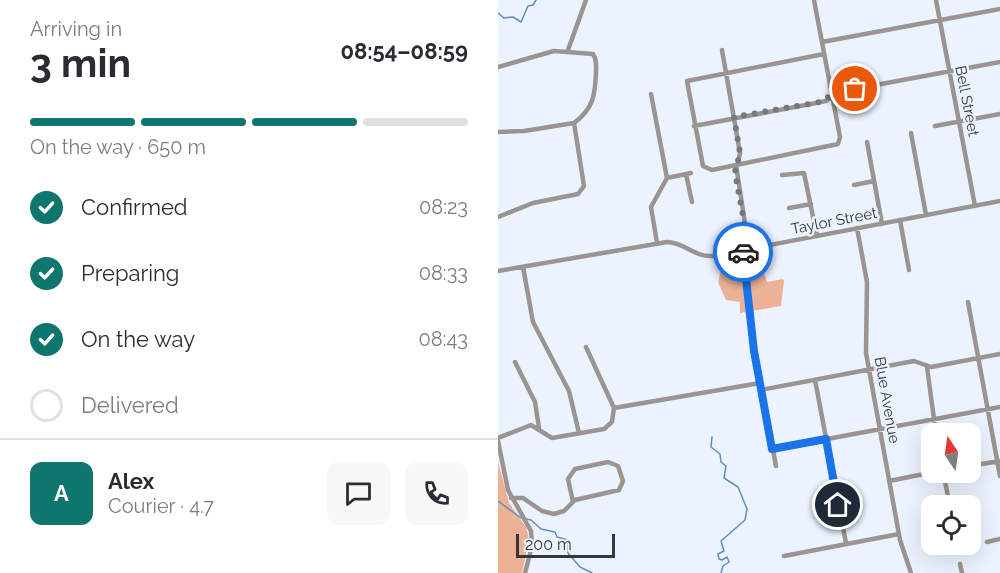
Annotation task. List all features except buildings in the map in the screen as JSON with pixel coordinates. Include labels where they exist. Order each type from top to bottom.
[{"type":"street","points":[[568,50],[586,0]]},
{"type":"street","points":[[814,0],[840,137],[838,144],[708,169],[700,162],[687,81],[824,54]]},
{"type":"street","name":"Bell Street","points":[[936,0],[975,206]]},
{"type":"street","points":[[822,42],[1000,9]]},
{"type":"street","points":[[498,68],[547,52],[568,50],[591,52],[596,58],[593,101],[588,111],[574,123],[524,132],[498,132]]},
{"type":"street","points":[[722,50],[740,153],[737,164],[760,383],[776,466]]},
{"type":"street","points":[[694,126],[820,102],[832,95],[1000,62]]},
{"type":"street","points":[[651,94],[667,178],[651,207],[657,243]]},
{"type":"street","points":[[935,126],[1000,114]]},
{"type":"street","points":[[498,217],[533,203],[581,193],[584,183],[574,123]]},
{"type":"street","points":[[911,133],[927,215]]},
{"type":"street","points":[[867,142],[882,224]]},
{"type":"street","points":[[782,176],[804,172],[817,236]]},
{"type":"street","points":[[667,178],[689,173],[692,202]]},
{"type":"street","points":[[854,185],[874,182]]},
{"type":"street","name":"Taylor Street","points":[[499,270],[657,243],[673,242],[704,256],[1000,201]]},
{"type":"street","points":[[789,208],[811,204]]},
{"type":"street","points":[[900,220],[909,270]]},
{"type":"street","name":"Blue Avenue","points":[[857,228],[867,282],[864,337],[869,370],[899,534],[911,573]]},
{"type":"street","points":[[523,267],[533,322],[571,396],[579,433]]},
{"type":"street","points":[[968,302],[1000,476]]},
{"type":"street","points":[[525,573],[532,540],[524,518],[511,498],[498,440],[526,427],[539,428],[552,438],[610,426],[614,408],[586,347]]},
{"type":"street","points":[[761,390],[918,361],[927,367],[1000,354]]},
{"type":"street","points":[[515,362],[535,402],[539,428]]},
{"type":"street","points":[[927,367],[935,423]]},
{"type":"street","points":[[815,380],[846,543]]},
{"type":"street","points":[[614,408],[760,383]]},
{"type":"street","points":[[772,449],[1000,407]]},
{"type":"street","points":[[981,464],[999,461]]},
{"type":"street","points":[[511,498],[523,498],[550,514],[564,511],[573,502],[619,490],[623,481],[618,466],[608,462],[574,469],[568,479],[573,502]]},
{"type":"street","points":[[889,481],[921,475]]},
{"type":"street","points":[[784,556],[899,534]]},
{"type":"street","points":[[987,542],[1000,539]]},
{"type":"street","points":[[960,564],[962,573]]},
{"type":"shaded area","points":[[762,249],[765,260],[762,267],[767,282],[783,279],[784,281],[781,306],[740,313],[740,302],[726,300],[718,282],[725,256]]},
{"type":"shaded area","points":[[498,462],[509,503],[526,527],[529,539],[522,573],[498,573]]},
{"type":"waterway","points":[[498,13],[504,18],[513,17],[521,22],[528,6],[533,5],[536,0]]},
{"type":"waterway","points":[[712,437],[711,447],[720,454],[721,462],[726,466],[724,478],[738,487],[747,509],[745,520],[721,541],[724,551],[718,554],[719,559],[727,557],[729,562],[723,566],[721,573]]},
{"type":"waterway","points":[[498,501],[521,518]]},
{"type":"waterway","points":[[526,519],[531,520],[541,529],[555,532],[557,537],[568,540],[568,553],[580,567],[592,573]]},
{"type":"way so far","points":[[743,252],[749,249],[735,172],[740,153],[734,117],[820,102],[838,92],[855,89]]},
{"type":"route","points":[[743,252],[751,303],[754,351],[772,449],[826,439],[838,505]]}]
